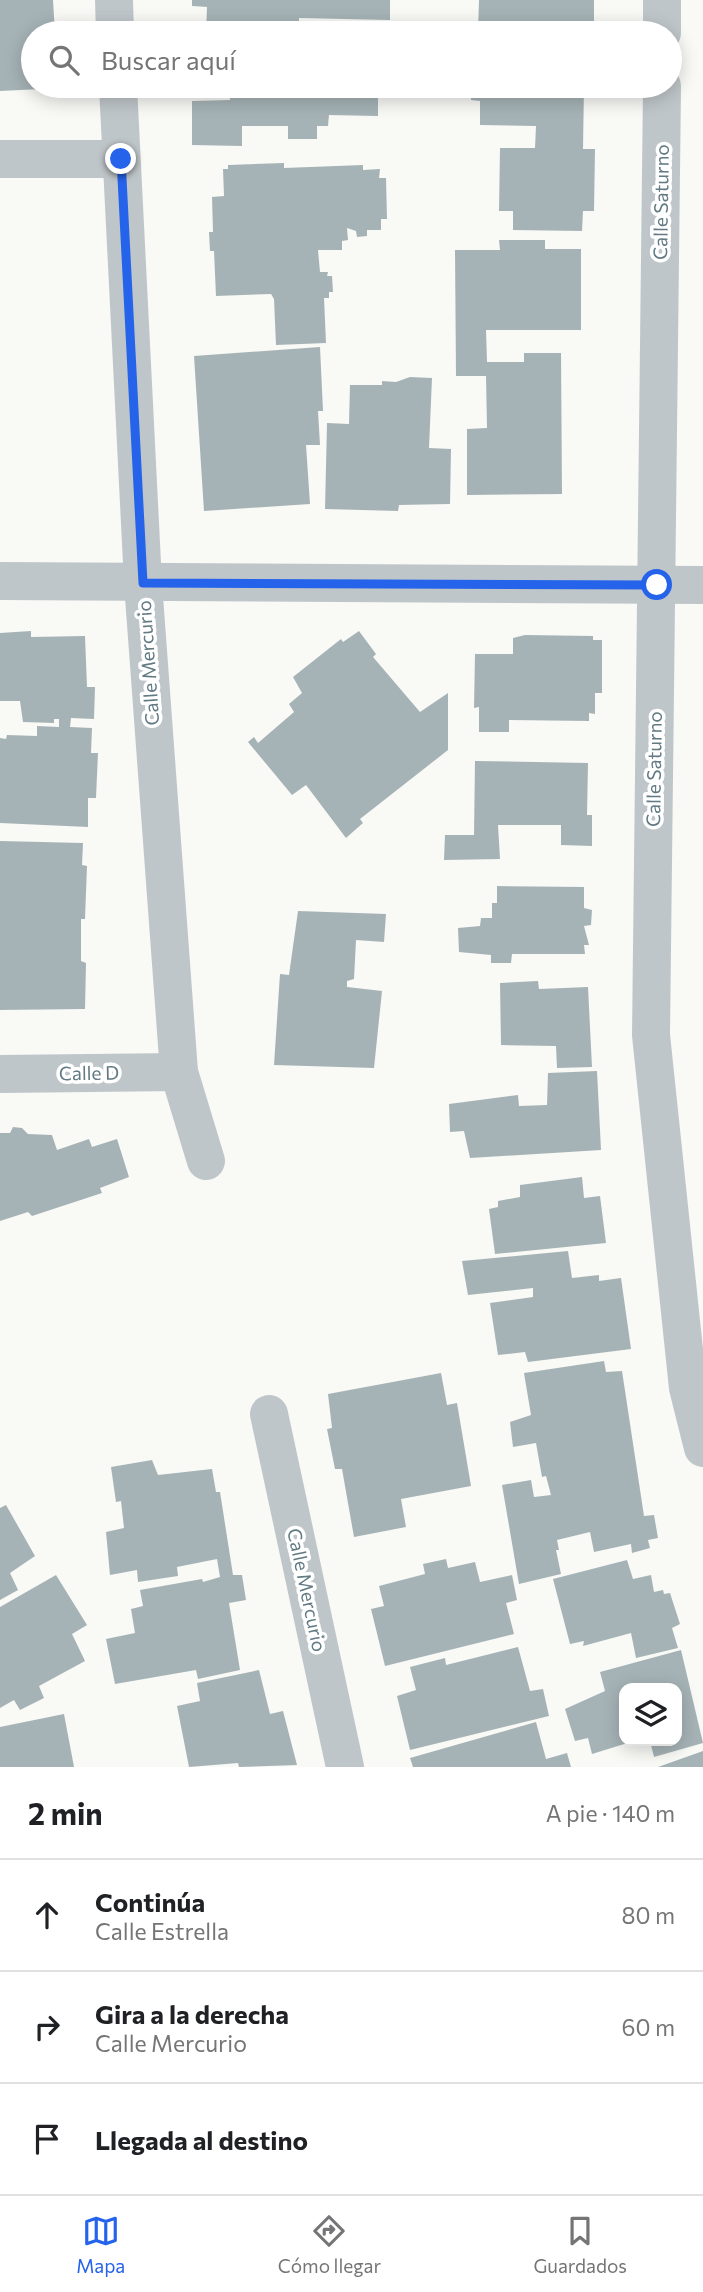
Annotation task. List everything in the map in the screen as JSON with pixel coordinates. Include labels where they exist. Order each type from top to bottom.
[{"type":"street","points":[[114,0],[115,21]]},
{"type":"street","points":[[662,0],[662,21]]},
{"type":"street","name":"Calle Mercurio","points":[[118,98],[143,583],[178,1072],[206,1161]]},
{"type":"street","name":"Calle Saturno","points":[[662,98],[651,1035],[688,1388],[703,1448]]},
{"type":"street","points":[[0,159],[121,159]]},
{"type":"street","points":[[0,581],[703,585]]},
{"type":"street","name":"Calle D","points":[[0,1074],[178,1072]]},
{"type":"street","name":"Calle Mercurio","points":[[269,1413],[345,1767]]},
{"type":"building","points":[[0,0],[53,0],[54,21],[21,21],[21,90],[0,91]]},
{"type":"building","points":[[192,0],[390,0],[390,20],[299,18],[299,21],[206,21],[207,7],[192,6]]},
{"type":"building","points":[[479,0],[594,0],[594,21],[478,21]]},
{"type":"building","points":[[378,98],[378,116],[329,115],[328,126],[317,126],[317,139],[288,139],[288,126],[242,126],[242,146],[192,145],[192,101]]},
{"type":"building","points":[[584,98],[583,149],[595,149],[594,211],[583,211],[582,231],[513,230],[513,211],[499,211],[500,148],[535,148],[536,126],[480,125],[480,101],[471,100]]},
{"type":"building","points":[[284,163],[284,168],[363,165],[363,170],[380,169],[379,178],[386,178],[387,219],[381,219],[381,230],[367,230],[367,236],[357,237],[356,231],[347,228],[348,240],[342,241],[342,250],[318,250],[320,272],[328,272],[327,276],[332,276],[333,292],[329,292],[329,298],[324,298],[326,343],[276,345],[274,299],[271,294],[216,296],[214,251],[210,251],[209,232],[213,232],[212,197],[224,196],[223,169],[228,169],[228,165]]},
{"type":"building","points":[[499,240],[545,240],[545,249],[581,249],[581,330],[486,330],[487,362],[524,362],[524,353],[561,353],[562,494],[467,495],[467,429],[487,428],[486,376],[456,376],[455,250],[500,250]]},
{"type":"building","points":[[320,347],[323,411],[318,411],[320,445],[306,445],[310,504],[204,511],[194,356]]},
{"type":"building","points":[[410,377],[432,378],[429,448],[451,449],[450,504],[399,505],[398,511],[325,509],[327,423],[349,424],[350,385],[382,385],[382,381],[396,382]]},
{"type":"building","points":[[31,631],[31,637],[85,636],[87,687],[95,687],[94,719],[71,718],[70,727],[92,728],[91,753],[98,753],[96,798],[88,798],[88,827],[0,823],[0,738],[6,739],[7,735],[37,736],[37,726],[59,727],[59,719],[54,719],[54,723],[23,722],[20,701],[0,701],[0,633]]},
{"type":"building","points":[[359,631],[376,654],[373,657],[420,712],[448,693],[448,750],[360,819],[363,823],[346,838],[306,785],[292,795],[248,742],[254,737],[258,743],[294,712],[289,704],[302,693],[293,677],[341,639],[343,642]]},
{"type":"building","points":[[525,635],[593,636],[593,640],[602,640],[602,693],[595,693],[595,714],[589,713],[589,721],[509,720],[509,732],[479,732],[479,707],[474,708],[475,654],[513,654],[513,638]]},
{"type":"building","points":[[475,761],[588,763],[587,815],[592,815],[592,846],[561,845],[561,825],[498,825],[500,859],[444,860],[445,835],[474,835]]},
{"type":"building","points":[[0,841],[83,843],[82,865],[87,866],[85,919],[81,919],[81,961],[86,963],[85,1009],[0,1010]]},
{"type":"building","points":[[497,886],[584,887],[584,908],[592,910],[591,925],[584,926],[589,945],[584,945],[585,954],[512,954],[511,963],[491,963],[491,955],[459,952],[458,928],[480,926],[481,918],[492,918],[492,903],[497,903]]},
{"type":"building","points":[[298,911],[386,914],[384,942],[356,940],[354,979],[347,981],[347,987],[382,991],[374,1068],[274,1065],[280,974],[289,975]]},
{"type":"building","points":[[538,981],[539,989],[588,987],[592,1067],[557,1068],[556,1046],[501,1045],[500,983]]},
{"type":"building","points":[[597,1071],[601,1150],[470,1158],[464,1131],[450,1132],[449,1104],[518,1095],[519,1106],[547,1105],[548,1073]]},
{"type":"building","points":[[13,1127],[22,1128],[28,1134],[52,1135],[57,1150],[89,1139],[92,1147],[117,1139],[129,1177],[100,1188],[102,1193],[32,1216],[28,1212],[0,1221],[0,1133],[10,1133]]},
{"type":"building","points":[[582,1177],[584,1198],[600,1196],[606,1243],[495,1254],[489,1209],[498,1207],[498,1201],[520,1197],[520,1185]]},
{"type":"building","points":[[568,1251],[572,1278],[599,1275],[599,1281],[621,1278],[631,1349],[528,1362],[525,1352],[498,1355],[490,1303],[533,1297],[533,1288],[468,1295],[462,1261]]},
{"type":"building","points":[[604,1361],[606,1372],[622,1371],[644,1516],[654,1515],[658,1538],[648,1540],[650,1548],[632,1553],[631,1544],[594,1552],[590,1532],[557,1540],[559,1550],[556,1550],[561,1574],[519,1584],[502,1485],[531,1480],[534,1497],[551,1495],[546,1476],[542,1477],[536,1443],[513,1447],[510,1422],[531,1415],[524,1373]]},
{"type":"building","points":[[441,1373],[447,1405],[457,1403],[471,1486],[401,1499],[406,1527],[354,1537],[342,1469],[335,1469],[327,1429],[332,1428],[328,1394]]},
{"type":"building","points":[[152,1460],[158,1475],[212,1469],[216,1492],[220,1492],[233,1575],[242,1575],[246,1600],[229,1603],[240,1670],[198,1679],[196,1670],[115,1684],[106,1639],[135,1633],[131,1609],[143,1606],[140,1590],[202,1579],[203,1582],[220,1577],[217,1559],[177,1567],[178,1576],[138,1582],[137,1570],[110,1575],[106,1532],[124,1528],[121,1501],[116,1502],[111,1467]]},
{"type":"building","points":[[6,1505],[35,1556],[10,1573],[18,1590],[0,1600],[0,1508]]},
{"type":"building","points":[[446,1559],[448,1568],[475,1562],[480,1582],[512,1575],[517,1600],[506,1603],[514,1634],[385,1666],[371,1609],[384,1606],[379,1586],[425,1574],[423,1564]]},
{"type":"building","points":[[627,1560],[633,1579],[651,1575],[654,1592],[663,1590],[664,1594],[670,1593],[680,1624],[672,1628],[678,1648],[636,1658],[631,1633],[583,1646],[584,1641],[570,1644],[553,1579]]},
{"type":"building","points":[[56,1575],[87,1625],[72,1634],[85,1661],[39,1686],[44,1698],[20,1710],[14,1700],[0,1708],[0,1607]]},
{"type":"building","points":[[518,1647],[530,1691],[543,1689],[549,1716],[410,1750],[397,1696],[416,1690],[410,1667],[445,1658],[446,1665]]},
{"type":"building","points":[[681,1650],[703,1743],[654,1757],[651,1746],[682,1746],[682,1683],[619,1683],[619,1746],[592,1754],[588,1738],[575,1741],[565,1709],[605,1691],[600,1672]]},
{"type":"building","points":[[259,1670],[270,1714],[283,1711],[297,1765],[239,1767],[238,1763],[189,1767],[177,1706],[200,1701],[197,1683]]},
{"type":"building","points":[[64,1714],[74,1767],[0,1767],[0,1727]]},
{"type":"building","points":[[536,1722],[546,1759],[567,1753],[571,1767],[413,1767],[410,1758]]},
{"type":"building","points":[[703,1751],[703,1767],[658,1767]]},
{"type":"route","points":[[121,159],[143,583],[657,585]]}]
